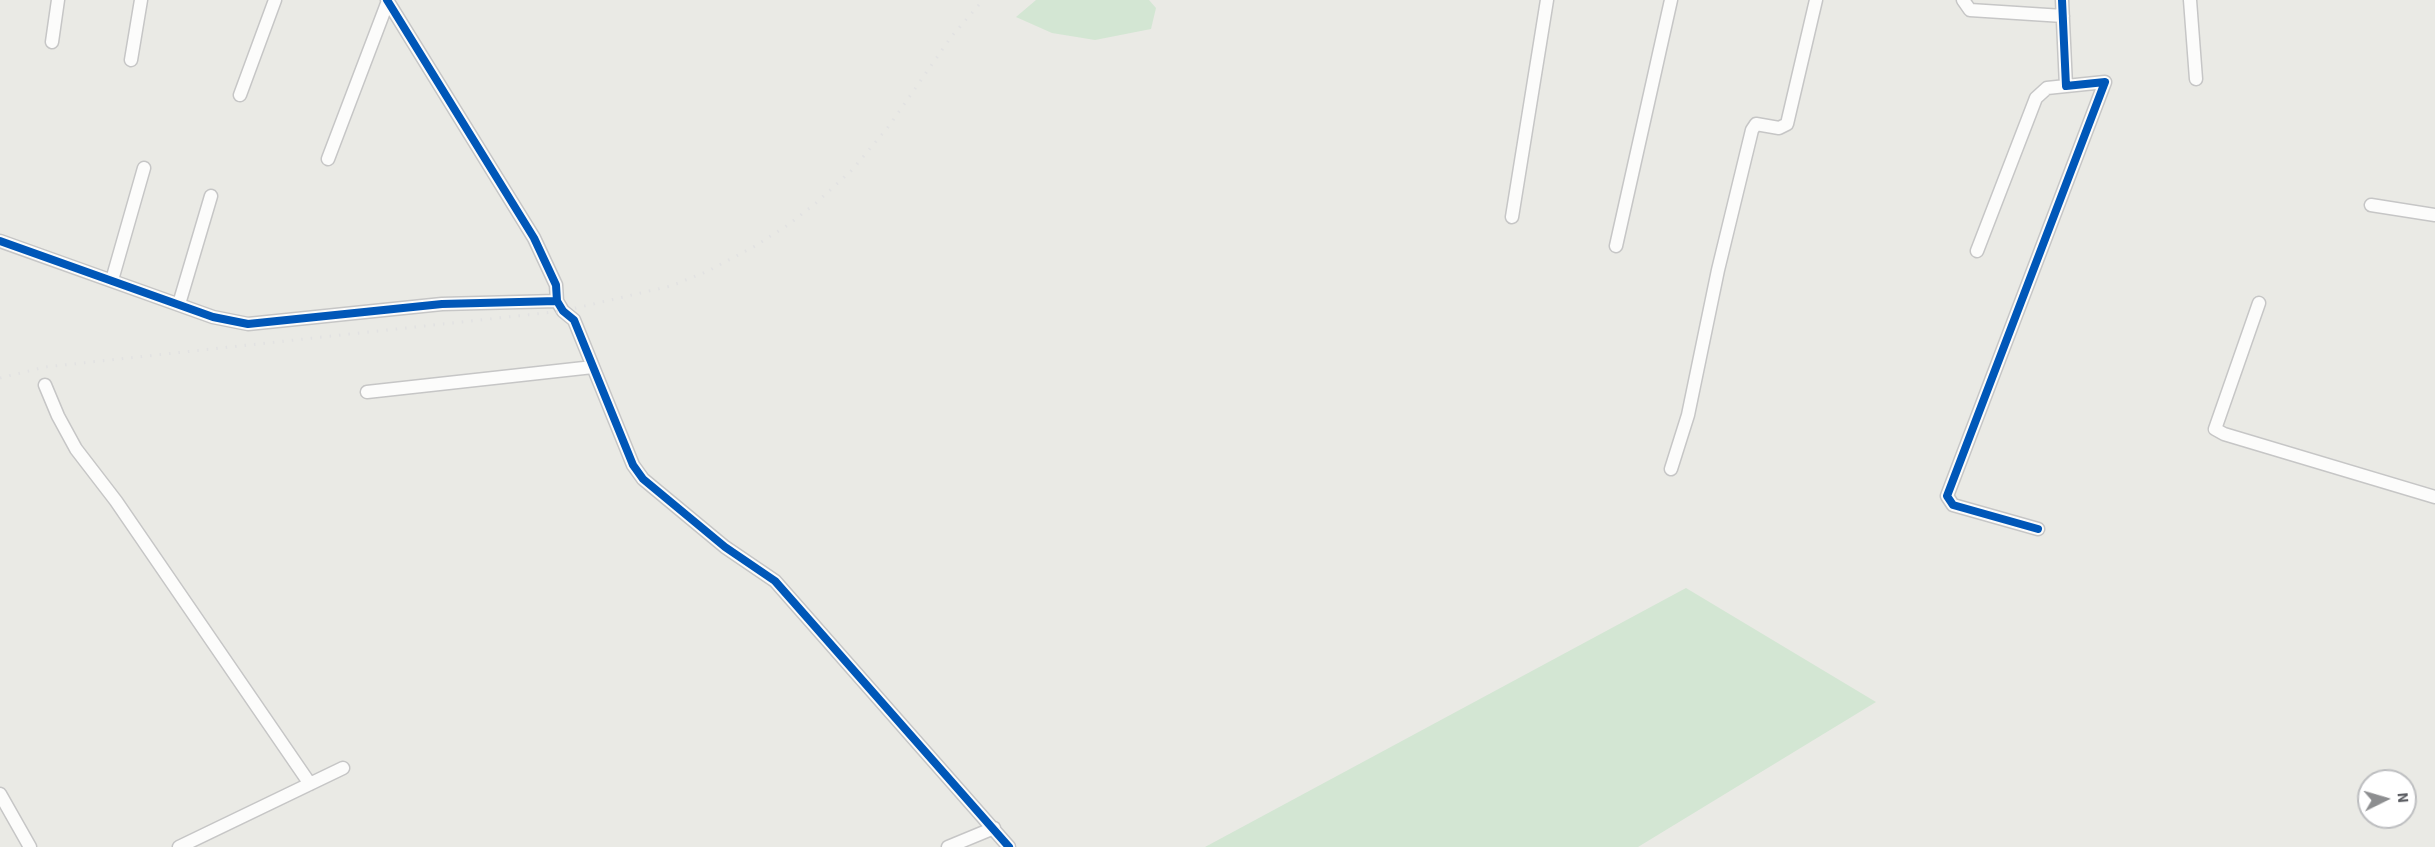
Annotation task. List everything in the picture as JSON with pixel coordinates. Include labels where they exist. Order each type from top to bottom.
[{"type":"street","points":[[52,42],[58,0]]},
{"type":"street","points":[[131,60],[141,0]]},
{"type":"street","points":[[240,95],[275,0]]},
{"type":"street","points":[[1512,217],[1547,0]]},
{"type":"street","points":[[1616,246],[1671,0]]},
{"type":"street","points":[[1671,469],[1688,415],[1718,270],[1752,130],[1756,124],[1779,128],[1787,124],[1816,0]]},
{"type":"street","points":[[1963,0],[1970,10],[2063,16]]},
{"type":"street","points":[[2062,0],[2066,86]]},
{"type":"street","points":[[2190,0],[2196,79]]},
{"type":"street","points":[[328,159],[387,1]]},
{"type":"street","points":[[387,1],[534,238],[556,285],[557,301],[563,311],[574,320],[633,465],[643,479],[725,547],[776,581],[1009,847]]},
{"type":"street","points":[[1977,251],[2036,98],[2047,88],[2105,82],[1947,496],[1953,505],[2038,529]]},
{"type":"street","points":[[112,280],[144,168]]},
{"type":"street","points":[[179,304],[211,196]]},
{"type":"street","points":[[2371,205],[2435,215]]},
{"type":"street","points":[[0,241],[213,317],[248,324],[442,304],[557,301]]},
{"type":"street","points":[[2259,303],[2215,429],[2224,434],[2435,497]]},
{"type":"street","points":[[367,392],[593,367]]},
{"type":"street","points":[[45,385],[58,416],[76,449],[116,501],[310,784]]},
{"type":"street","points":[[179,847],[343,768]]},
{"type":"street","points":[[0,794],[30,847]]},
{"type":"street","points":[[948,847],[994,828]]},
{"type":"green space","points":[[1036,0],[1149,0],[1156,8],[1151,29],[1095,40],[1052,33],[1016,17]]},
{"type":"green space","points":[[1686,588],[1876,702],[1638,847],[1205,847]]},
{"type":"railway","points":[[0,378],[45,367],[563,311],[671,286],[708,271],[755,246],[788,225],[816,203],[852,170],[889,126],[951,37],[983,0]]},
{"type":"cycle path","points":[[387,0],[534,238],[556,285],[557,301],[563,311],[574,320],[633,465],[643,479],[725,547],[775,581],[1009,847]]},
{"type":"cycle path","points":[[2038,529],[1953,505],[1947,496],[2105,82],[2066,86],[2062,0]]},
{"type":"cycle path","points":[[0,241],[213,317],[248,324],[442,304],[557,301]]}]
